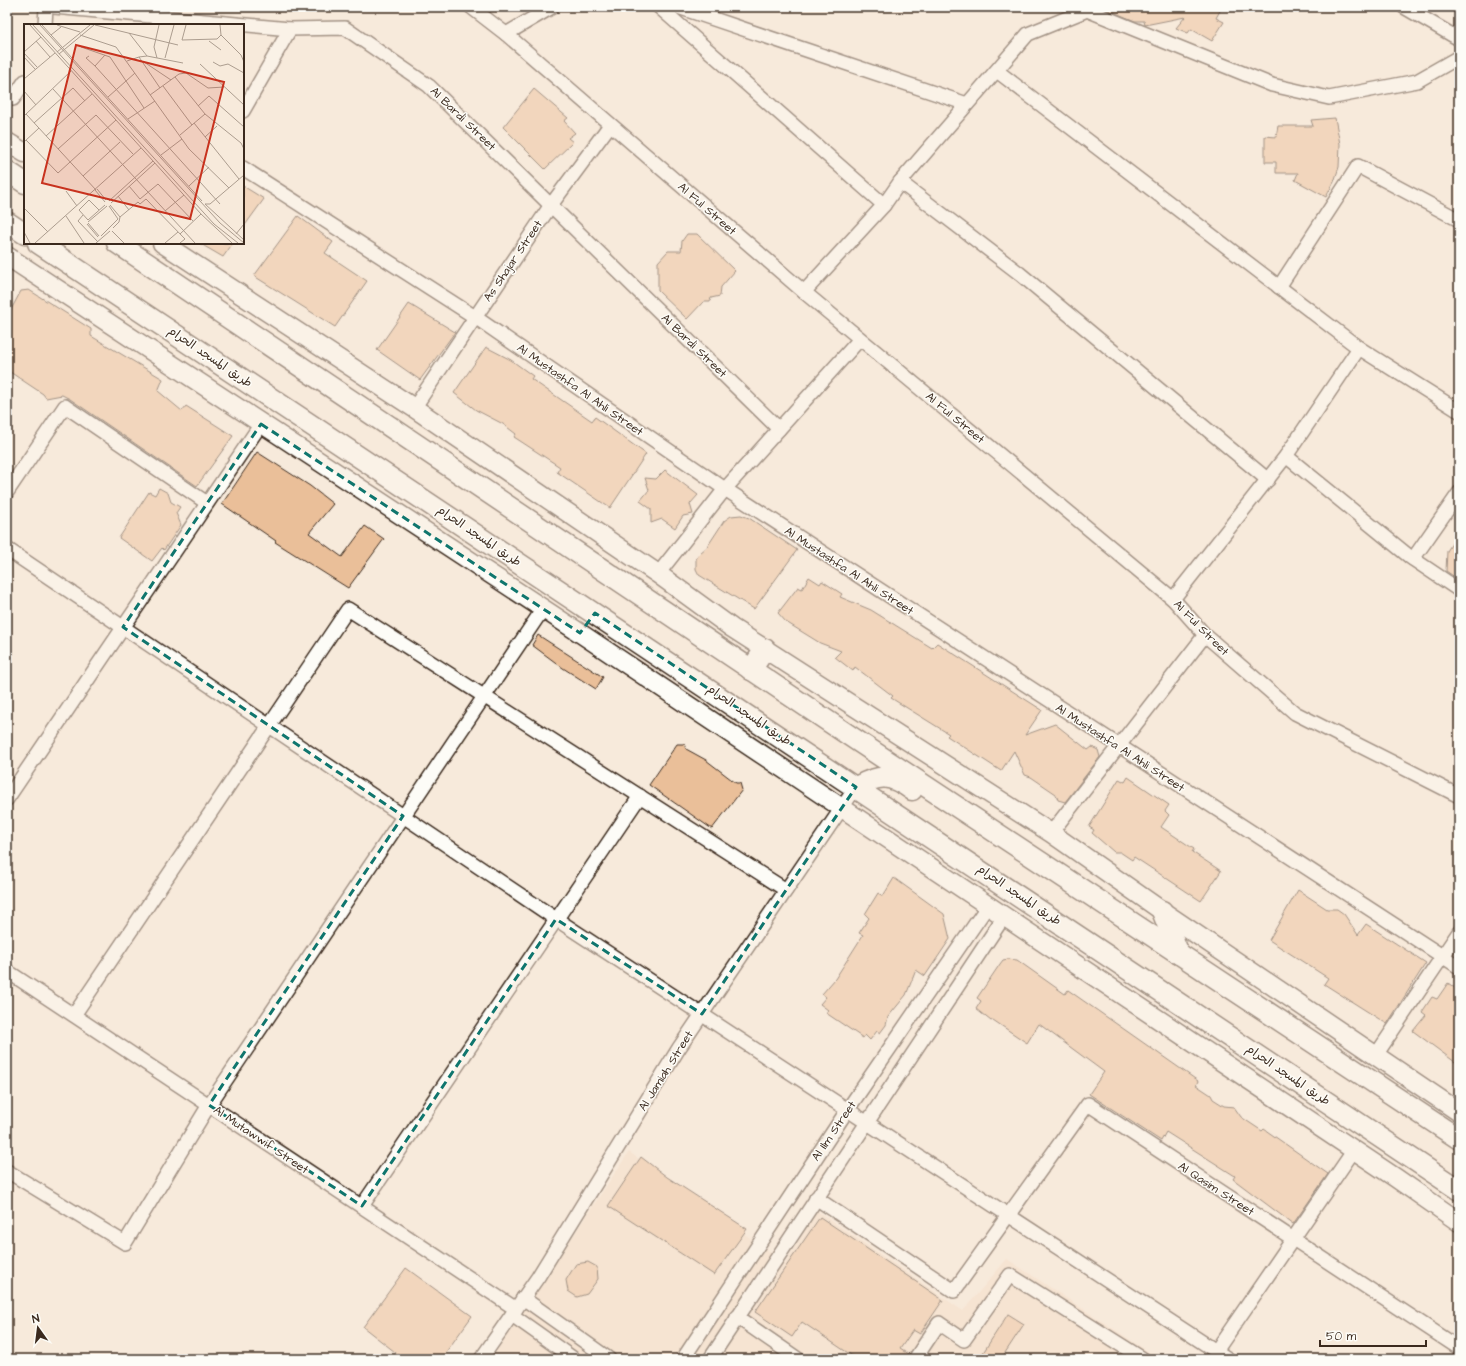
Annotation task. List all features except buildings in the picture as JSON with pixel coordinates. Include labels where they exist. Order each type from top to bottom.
[{"type":"main road","points":[[7,171],[24,182]]},
{"type":"main road","points":[[7,222],[24,233]]},
{"type":"main road","name":"طريق المسجد الحرام","points":[[40,244],[1459,1190]]},
{"type":"main road","points":[[118,244],[751,670],[1459,1139]]},
{"type":"main road","points":[[751,670],[765,649]]},
{"type":"main road","points":[[856,787],[873,778],[896,779],[1017,861],[1048,867]]},
{"type":"main road","points":[[1162,911],[1179,954]]},
{"type":"street","points":[[45,24],[46,7]]},
{"type":"street","name":"Al Bardi Street","points":[[54,7],[236,24]]},
{"type":"street","name":"Al Ful Street","points":[[471,7],[506,34],[804,292],[1173,599],[1205,634],[1295,713],[1459,796]]},
{"type":"street","points":[[506,34],[552,7]]},
{"type":"street","points":[[659,7],[884,205]]},
{"type":"street","points":[[678,7],[967,104]]},
{"type":"street","points":[[1404,7],[1459,39]]},
{"type":"street","points":[[804,292],[884,205],[900,182],[1028,34],[1087,10],[1272,85],[1329,98],[1417,81],[1459,58]]},
{"type":"street","name":"Al Bardi Street","points":[[244,25],[290,29],[345,28],[429,86],[779,429]]},
{"type":"street","points":[[244,109],[290,29]]},
{"type":"street","points":[[997,71],[1359,348],[1459,411]]},
{"type":"street","points":[[13,99],[24,82]]},
{"type":"street","name":"As Shajar Street","points":[[414,408],[551,205],[610,125]]},
{"type":"street","points":[[7,142],[24,152]]},
{"type":"street","points":[[1279,287],[1358,166],[1459,220]]},
{"type":"street","name":"Al Mustashfa Al Ahli Street","points":[[244,169],[475,317],[724,489],[1459,967]]},
{"type":"street","points":[[900,182],[1019,273],[1268,480]]},
{"type":"street","points":[[164,244],[414,408],[658,574],[765,649],[1051,833],[1162,911],[1459,1112]]},
{"type":"street","points":[[7,256],[543,608],[1005,915],[1459,1222]]},
{"type":"street","points":[[658,574],[724,489],[860,339]]},
{"type":"street","points":[[1173,599],[1286,456],[1359,348]]},
{"type":"street","points":[[7,492],[65,406],[207,503]]},
{"type":"street","points":[[7,799],[261,424]]},
{"type":"street","points":[[1286,456],[1413,559],[1459,590]]},
{"type":"street","points":[[1413,559],[1459,493]]},
{"type":"street","points":[[7,549],[556,919],[1228,1359]]},
{"type":"street","points":[[7,1171],[125,1243],[209,1105],[543,608]]},
{"type":"street","points":[[74,1015],[348,609],[786,890]]},
{"type":"street","points":[[580,633],[595,613]]},
{"type":"street","points":[[1051,833],[1205,634]]},
{"type":"street","name":"Al Jamiah Street","points":[[481,1359],[524,1298],[702,1014],[856,787]]},
{"type":"street","points":[[362,1206],[640,796]]},
{"type":"street","name":"Al Ilm Street","points":[[683,1359],[848,1110],[988,904]]},
{"type":"street","name":"Al Ilm Street","points":[[710,1359],[1005,915]]},
{"type":"street","points":[[1376,1055],[1459,932]]},
{"type":"street","name":"Al Mutawwif Street","points":[[7,971],[362,1206],[514,1312],[574,1359]]},
{"type":"street","name":"Al Qasim Street","points":[[1008,1214],[1088,1104],[1459,1348]]},
{"type":"street","points":[[1216,1351],[1354,1150]]},
{"type":"street","points":[[1396,1178],[1411,1158]]},
{"type":"street","points":[[816,1198],[954,1290],[1008,1214]]},
{"type":"street","points":[[915,1359],[939,1323],[964,1340],[1010,1276],[1143,1359]]},
{"type":"street","points":[[524,1298],[609,1359]]},
{"type":"street","points":[[737,1317],[798,1359]]},
{"type":"highlighted area","points":[[261,424],[580,633],[595,613],[856,787],[702,1014],[556,919],[362,1206],[209,1105],[403,816],[123,627]]},
{"type":"shaded area","points":[[629,1152],[785,1263],[817,1211],[963,1311],[1007,1259],[1159,1359],[491,1359]]}]
